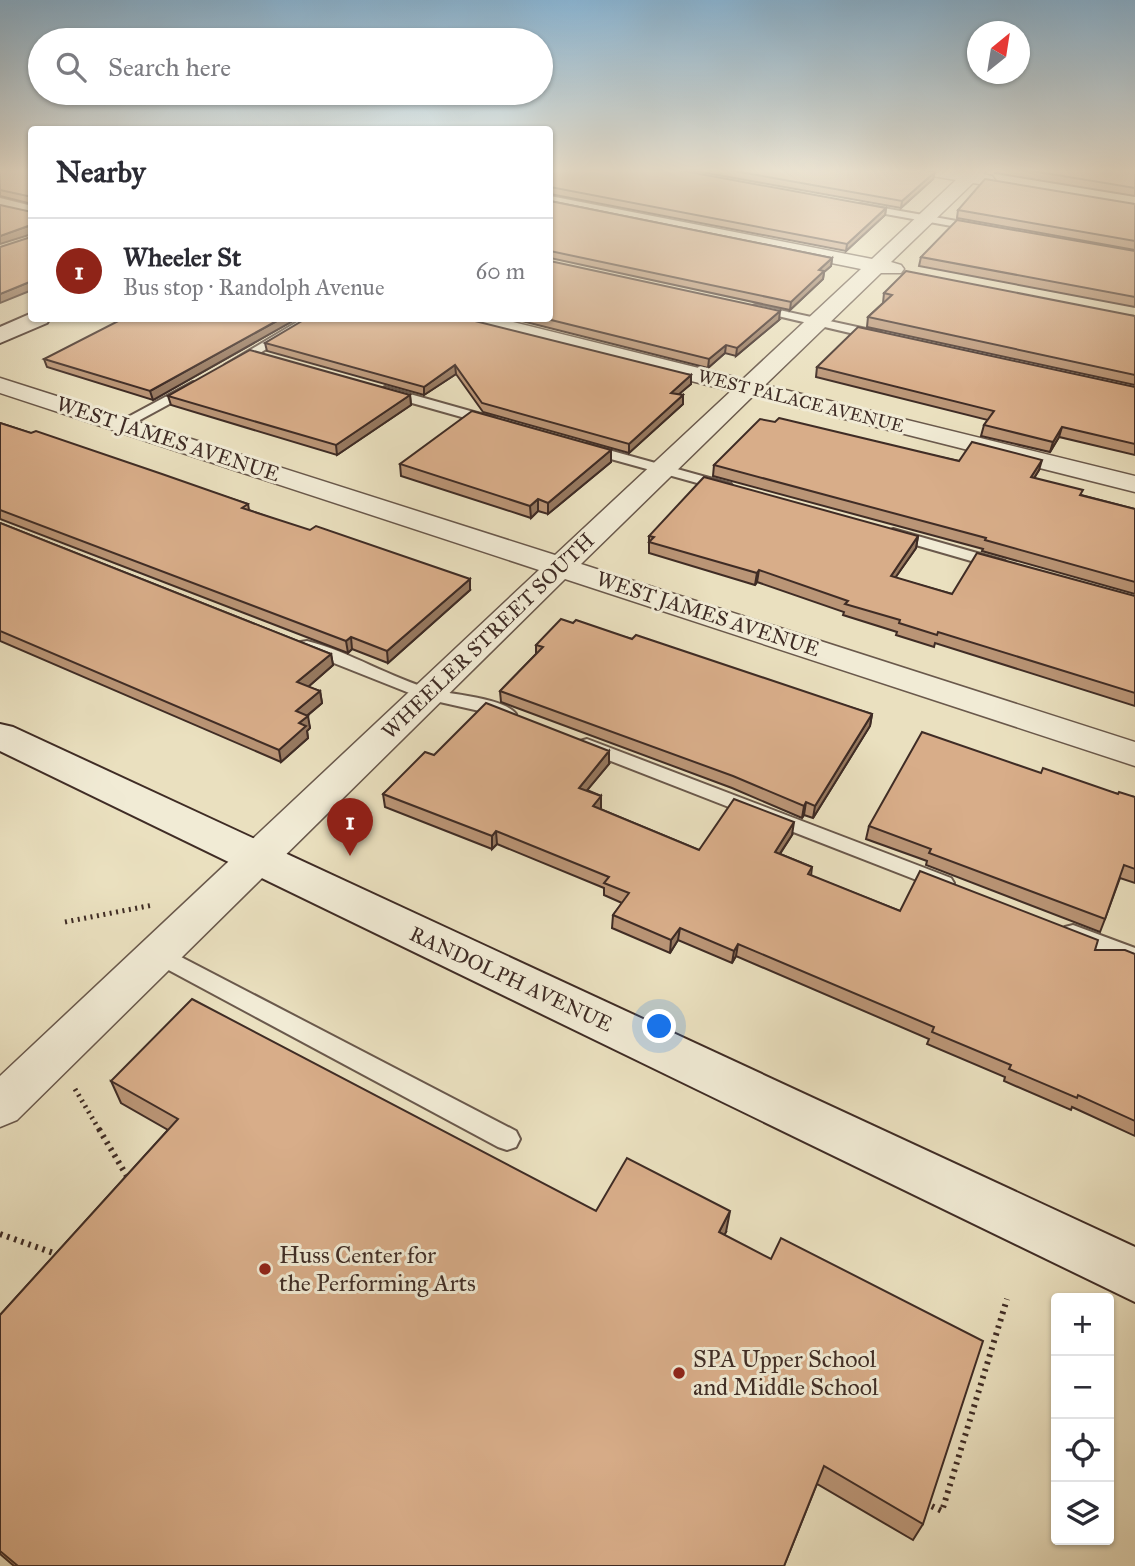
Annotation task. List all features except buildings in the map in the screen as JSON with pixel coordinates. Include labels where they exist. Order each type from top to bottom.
[{"type":"main road","points":[[0,336],[30,322]]},
{"type":"main road","name":"RANDOLPH AVENUE","points":[[0,736],[1135,1275]]},
{"type":"street","points":[[757,242],[913,273]]},
{"type":"street","name":"WHEELER STREET SOUTH","points":[[0,1106],[902,242]]},
{"type":"street","name":"WEST PALACE AVENUE","points":[[484,322],[1135,484]]},
{"type":"street","name":"WEST JAMES AVENUE","points":[[0,385],[1135,754]]},
{"type":"lane","points":[[737,304],[896,339]]},
{"type":"lane","points":[[122,424],[306,322]]},
{"type":"lane","points":[[251,354],[278,361]]},
{"type":"lane","points":[[369,387],[500,424]]},
{"type":"lane","points":[[566,442],[746,493]]},
{"type":"lane","points":[[880,530],[1014,568]]},
{"type":"lane","points":[[290,639],[428,694],[489,707],[528,722]]},
{"type":"lane","points":[[567,737],[967,892]]},
{"type":"lane","points":[[1058,927],[1135,957]]},
{"type":"lane","points":[[158,954],[507,1139]]},
{"type":"path","points":[[65,922],[159,904]]},
{"type":"path","points":[[75,1088],[135,1189]]},
{"type":"path","points":[[0,1234],[71,1259]]},
{"type":"path","points":[[925,1503],[942,1511],[1007,1299]]},
{"type":"place","name":"Wheeler St","points":[[350,856]]},
{"type":"place","name":"Huss Center for the Performing Arts","points":[[265,1269]]},
{"type":"place","name":"SPA Upper School and Middle School","points":[[679,1373]]}]
